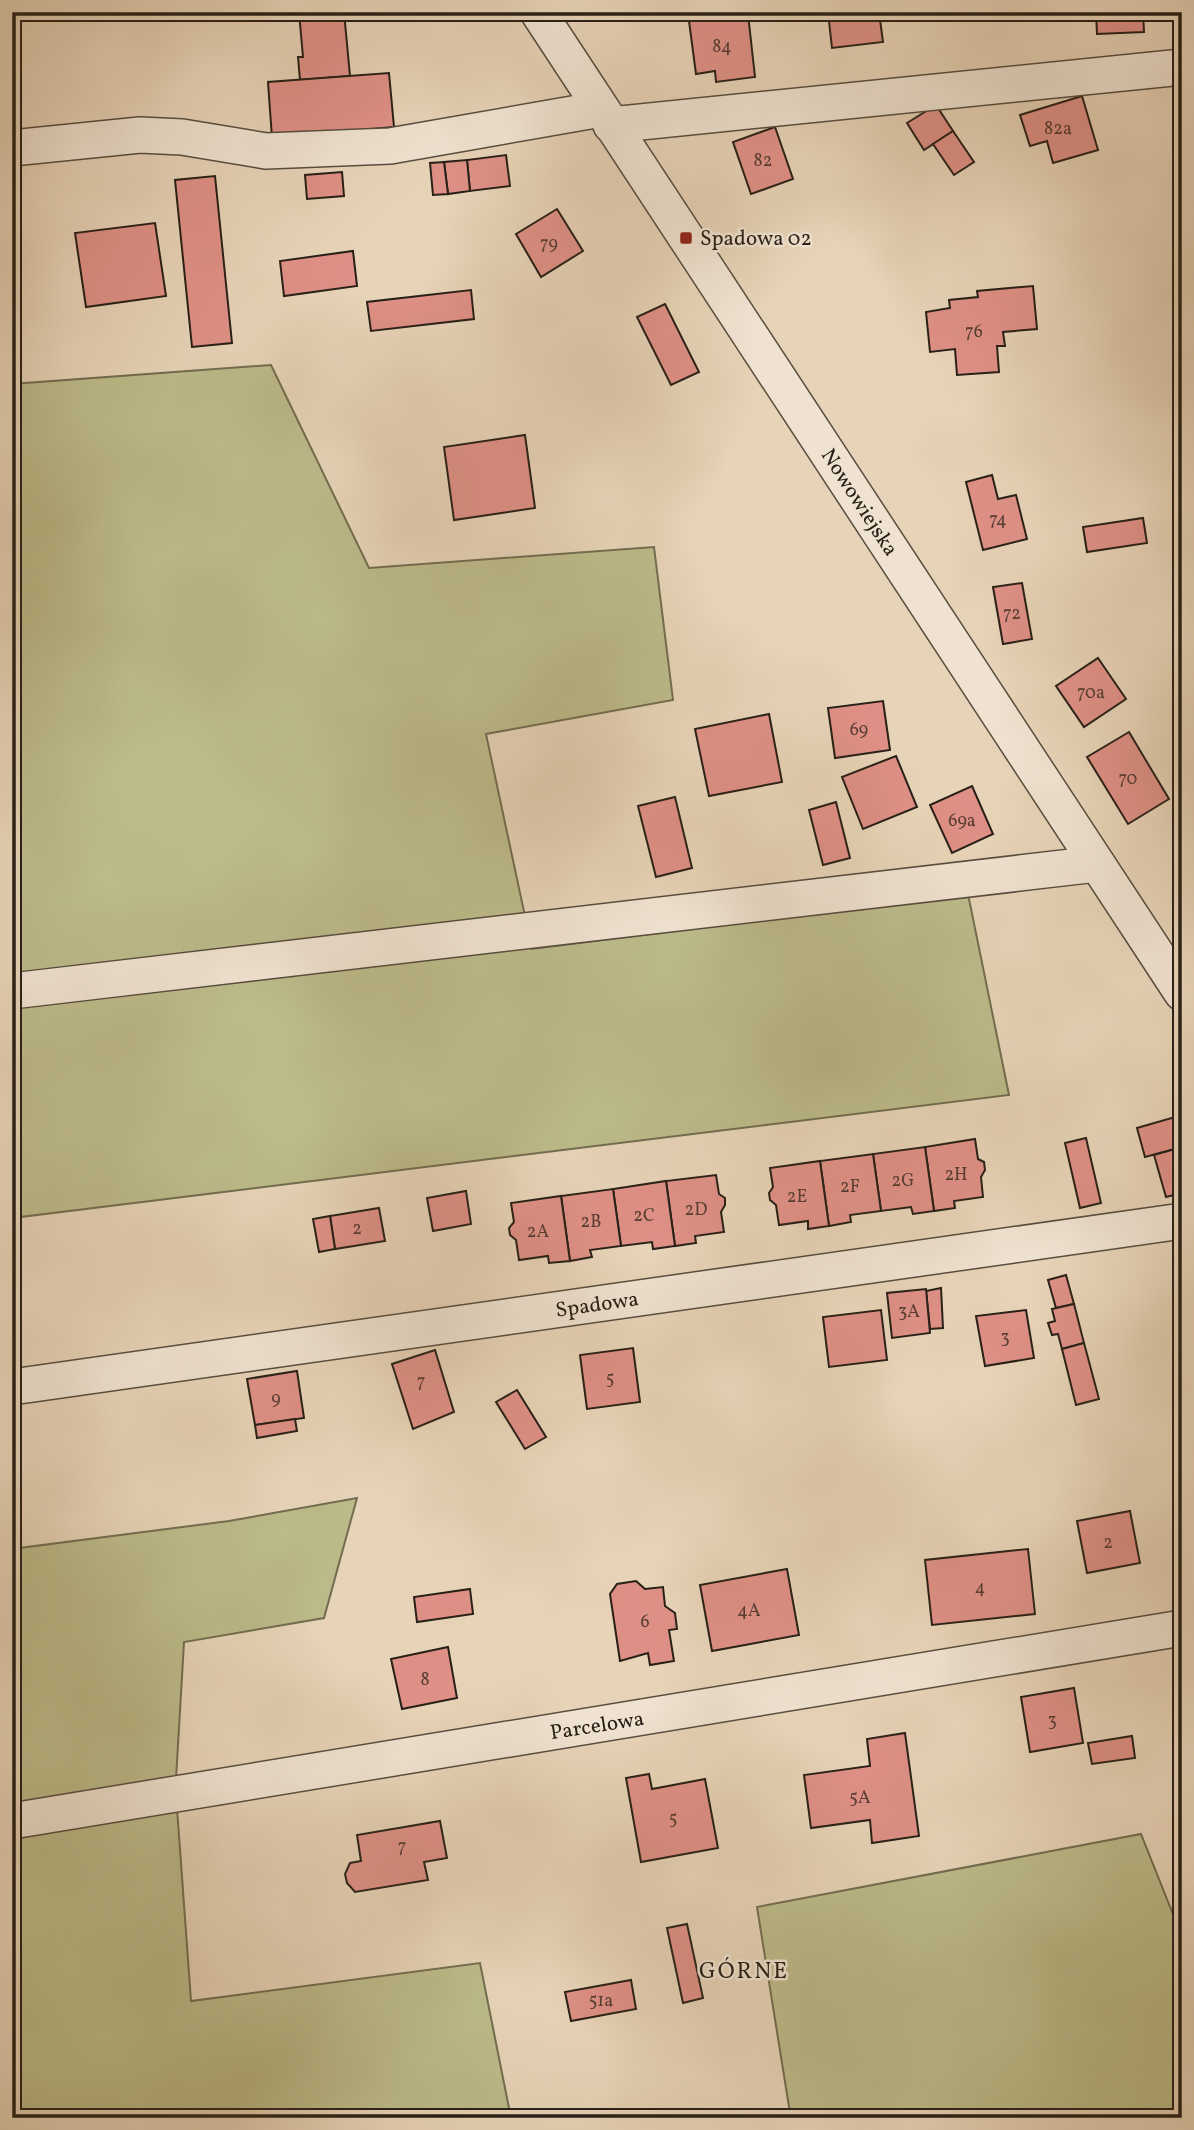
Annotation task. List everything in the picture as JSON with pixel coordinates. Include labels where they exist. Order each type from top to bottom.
[{"type":"street","name":"Nowowiejska","points":[[538,12],[1182,993]]},
{"type":"street","points":[[12,148],[140,135],[183,137],[266,152],[390,146],[606,117],[1182,67]]},
{"type":"street","points":[[12,991],[1097,864]]},
{"type":"street","name":"Spadowa","points":[[12,1387],[1182,1221]]},
{"type":"street","name":"Parcelowa","points":[[12,1821],[1182,1628]]},
{"type":"shaded area","points":[[271,365],[369,568],[654,547],[673,700],[486,734],[532,949],[968,894],[1009,1095],[12,1218],[12,384]]},
{"type":"shaded area","points":[[357,1498],[324,1618],[184,1642],[176,1779],[12,1804],[12,1549],[229,1521]]},
{"type":"shaded area","points":[[177,1808],[191,2001],[480,1963],[511,2118],[12,2118],[12,1834]]},
{"type":"shaded area","points":[[1141,1834],[1182,1937],[1182,2118],[767,2118],[790,2113],[757,1907]]},
{"type":"building","points":[[299,12],[344,12],[350,76],[300,80],[298,57],[303,57]]},
{"type":"building","points":[[828,12],[879,12],[883,42],[832,48]]},
{"type":"building","points":[[1096,12],[1143,12],[1144,32],[1097,34]]},
{"type":"building","points":[[748,14],[755,77],[716,82],[715,71],[696,74],[689,21]]},
{"type":"building","points":[[389,73],[394,127],[272,138],[268,82]]},
{"type":"building","points":[[1082,96],[1098,150],[1053,163],[1047,141],[1030,146],[1020,115]]},
{"type":"building","points":[[936,105],[953,131],[924,150],[907,123]]},
{"type":"building","points":[[775,127],[793,179],[751,194],[733,142]]},
{"type":"building","points":[[953,131],[974,162],[954,175],[933,144]]},
{"type":"building","points":[[506,155],[510,186],[470,191],[467,160]]},
{"type":"building","points":[[467,160],[470,191],[448,194],[444,162]]},
{"type":"building","points":[[444,162],[448,194],[433,195],[430,163]]},
{"type":"building","points":[[342,172],[344,196],[307,199],[305,175]]},
{"type":"building","points":[[215,176],[232,343],[192,347],[175,180]]},
{"type":"building","points":[[557,209],[583,251],[541,277],[516,234]]},
{"type":"building","points":[[155,223],[166,296],[86,307],[75,233]]},
{"type":"building","points":[[353,251],[357,286],[284,296],[280,261]]},
{"type":"building","points":[[1033,286],[1037,329],[1003,332],[1005,346],[997,346],[999,372],[957,375],[955,349],[930,352],[926,312],[950,308],[949,300],[978,297],[977,291]]},
{"type":"building","points":[[471,290],[474,319],[371,331],[367,302]]},
{"type":"building","points":[[665,304],[699,372],[671,385],[637,317]]},
{"type":"building","points":[[525,435],[535,508],[454,520],[444,447]]},
{"type":"building","points":[[992,475],[998,499],[1016,495],[1027,539],[983,550],[966,482]]},
{"type":"building","points":[[1143,518],[1147,543],[1087,552],[1083,527]]},
{"type":"building","points":[[1022,583],[1032,639],[1003,644],[993,587]]},
{"type":"building","points":[[1098,658],[1126,699],[1084,727],[1056,686]]},
{"type":"building","points":[[883,701],[890,750],[835,758],[828,708]]},
{"type":"building","points":[[769,714],[782,782],[709,796],[695,729]]},
{"type":"building","points":[[1129,732],[1169,799],[1128,824],[1087,757]]},
{"type":"building","points":[[896,756],[917,807],[863,829],[842,777]]},
{"type":"building","points":[[972,786],[993,834],[952,853],[930,805]]},
{"type":"building","points":[[675,797],[692,868],[656,877],[638,806]]},
{"type":"building","points":[[836,802],[850,858],[823,865],[809,810]]},
{"type":"building","points":[[1182,1115],[1182,1147],[1145,1157],[1137,1128]]},
{"type":"building","points":[[1086,1138],[1101,1203],[1080,1208],[1065,1143]]},
{"type":"building","points":[[975,1139],[978,1159],[984,1162],[985,1170],[981,1177],[983,1197],[954,1201],[955,1208],[934,1211],[925,1147]]},
{"type":"building","points":[[925,1147],[934,1211],[913,1214],[911,1207],[881,1211],[873,1154]]},
{"type":"building","points":[[1182,1147],[1182,1193],[1166,1197],[1154,1155]]},
{"type":"building","points":[[873,1154],[881,1211],[850,1215],[851,1222],[829,1226],[820,1161]]},
{"type":"building","points":[[820,1161],[829,1226],[808,1229],[808,1221],[779,1225],[776,1205],[770,1200],[769,1193],[773,1187],[770,1168]]},
{"type":"building","points":[[716,1175],[719,1194],[725,1198],[721,1212],[724,1232],[695,1236],[696,1243],[675,1246],[666,1181]]},
{"type":"building","points":[[666,1181],[675,1246],[653,1249],[652,1242],[621,1246],[613,1189]]},
{"type":"building","points":[[613,1189],[621,1246],[590,1250],[592,1257],[570,1261],[561,1196]]},
{"type":"building","points":[[466,1191],[471,1224],[433,1231],[427,1198]]},
{"type":"building","points":[[561,1196],[570,1261],[549,1263],[548,1256],[519,1260],[516,1240],[510,1235],[509,1228],[514,1222],[511,1203]]},
{"type":"building","points":[[379,1208],[385,1241],[335,1249],[330,1216]]},
{"type":"building","points":[[330,1216],[335,1249],[319,1252],[313,1219]]},
{"type":"building","points":[[1066,1275],[1074,1304],[1056,1308],[1048,1280]]},
{"type":"building","points":[[941,1288],[943,1328],[930,1329],[926,1291]]},
{"type":"building","points":[[926,1289],[930,1333],[892,1338],[887,1293]]},
{"type":"building","points":[[1074,1304],[1084,1343],[1062,1349],[1058,1334],[1052,1335],[1048,1323],[1055,1321],[1052,1309]]},
{"type":"building","points":[[881,1310],[887,1360],[829,1367],[823,1317]]},
{"type":"building","points":[[1026,1310],[1034,1358],[985,1366],[976,1316]]},
{"type":"building","points":[[1084,1343],[1099,1399],[1076,1405],[1062,1349]]},
{"type":"building","points":[[633,1348],[640,1402],[587,1409],[580,1355]]},
{"type":"building","points":[[435,1350],[454,1412],[413,1429],[392,1364]]},
{"type":"building","points":[[297,1371],[304,1418],[255,1425],[247,1379]]},
{"type":"building","points":[[517,1390],[546,1437],[525,1449],[496,1402]]},
{"type":"building","points":[[295,1419],[297,1431],[257,1438],[255,1425]]},
{"type":"building","points":[[1130,1511],[1140,1563],[1087,1573],[1077,1521]]},
{"type":"building","points":[[1028,1549],[1035,1614],[932,1625],[925,1560]]},
{"type":"building","points":[[787,1569],[799,1635],[712,1651],[700,1585]]},
{"type":"building","points":[[636,1581],[645,1589],[663,1587],[665,1606],[675,1613],[677,1629],[669,1630],[674,1661],[650,1665],[648,1653],[620,1661],[610,1594],[617,1584]]},
{"type":"building","points":[[470,1589],[473,1614],[417,1622],[414,1597]]},
{"type":"building","points":[[448,1647],[457,1698],[402,1709],[391,1659]]},
{"type":"building","points":[[1074,1688],[1083,1743],[1030,1752],[1021,1697]]},
{"type":"building","points":[[905,1733],[919,1836],[872,1843],[870,1820],[811,1828],[804,1775],[870,1766],[867,1739]]},
{"type":"building","points":[[1132,1736],[1135,1758],[1092,1764],[1088,1743]]},
{"type":"building","points":[[649,1774],[652,1789],[705,1779],[718,1848],[641,1862],[626,1778]]},
{"type":"building","points":[[440,1821],[447,1858],[424,1862],[428,1880],[355,1892],[347,1883],[345,1874],[350,1863],[361,1861],[357,1835]]},
{"type":"building","points":[[687,1924],[703,1998],[683,2003],[667,1928]]},
{"type":"building","points":[[631,1980],[636,2009],[571,2021],[565,1992]]},
{"type":"place","name":"Spadowa 02","points":[[686,238]]},
{"type":"district","name":"GÓRNE","points":[[744,1970]]}]
